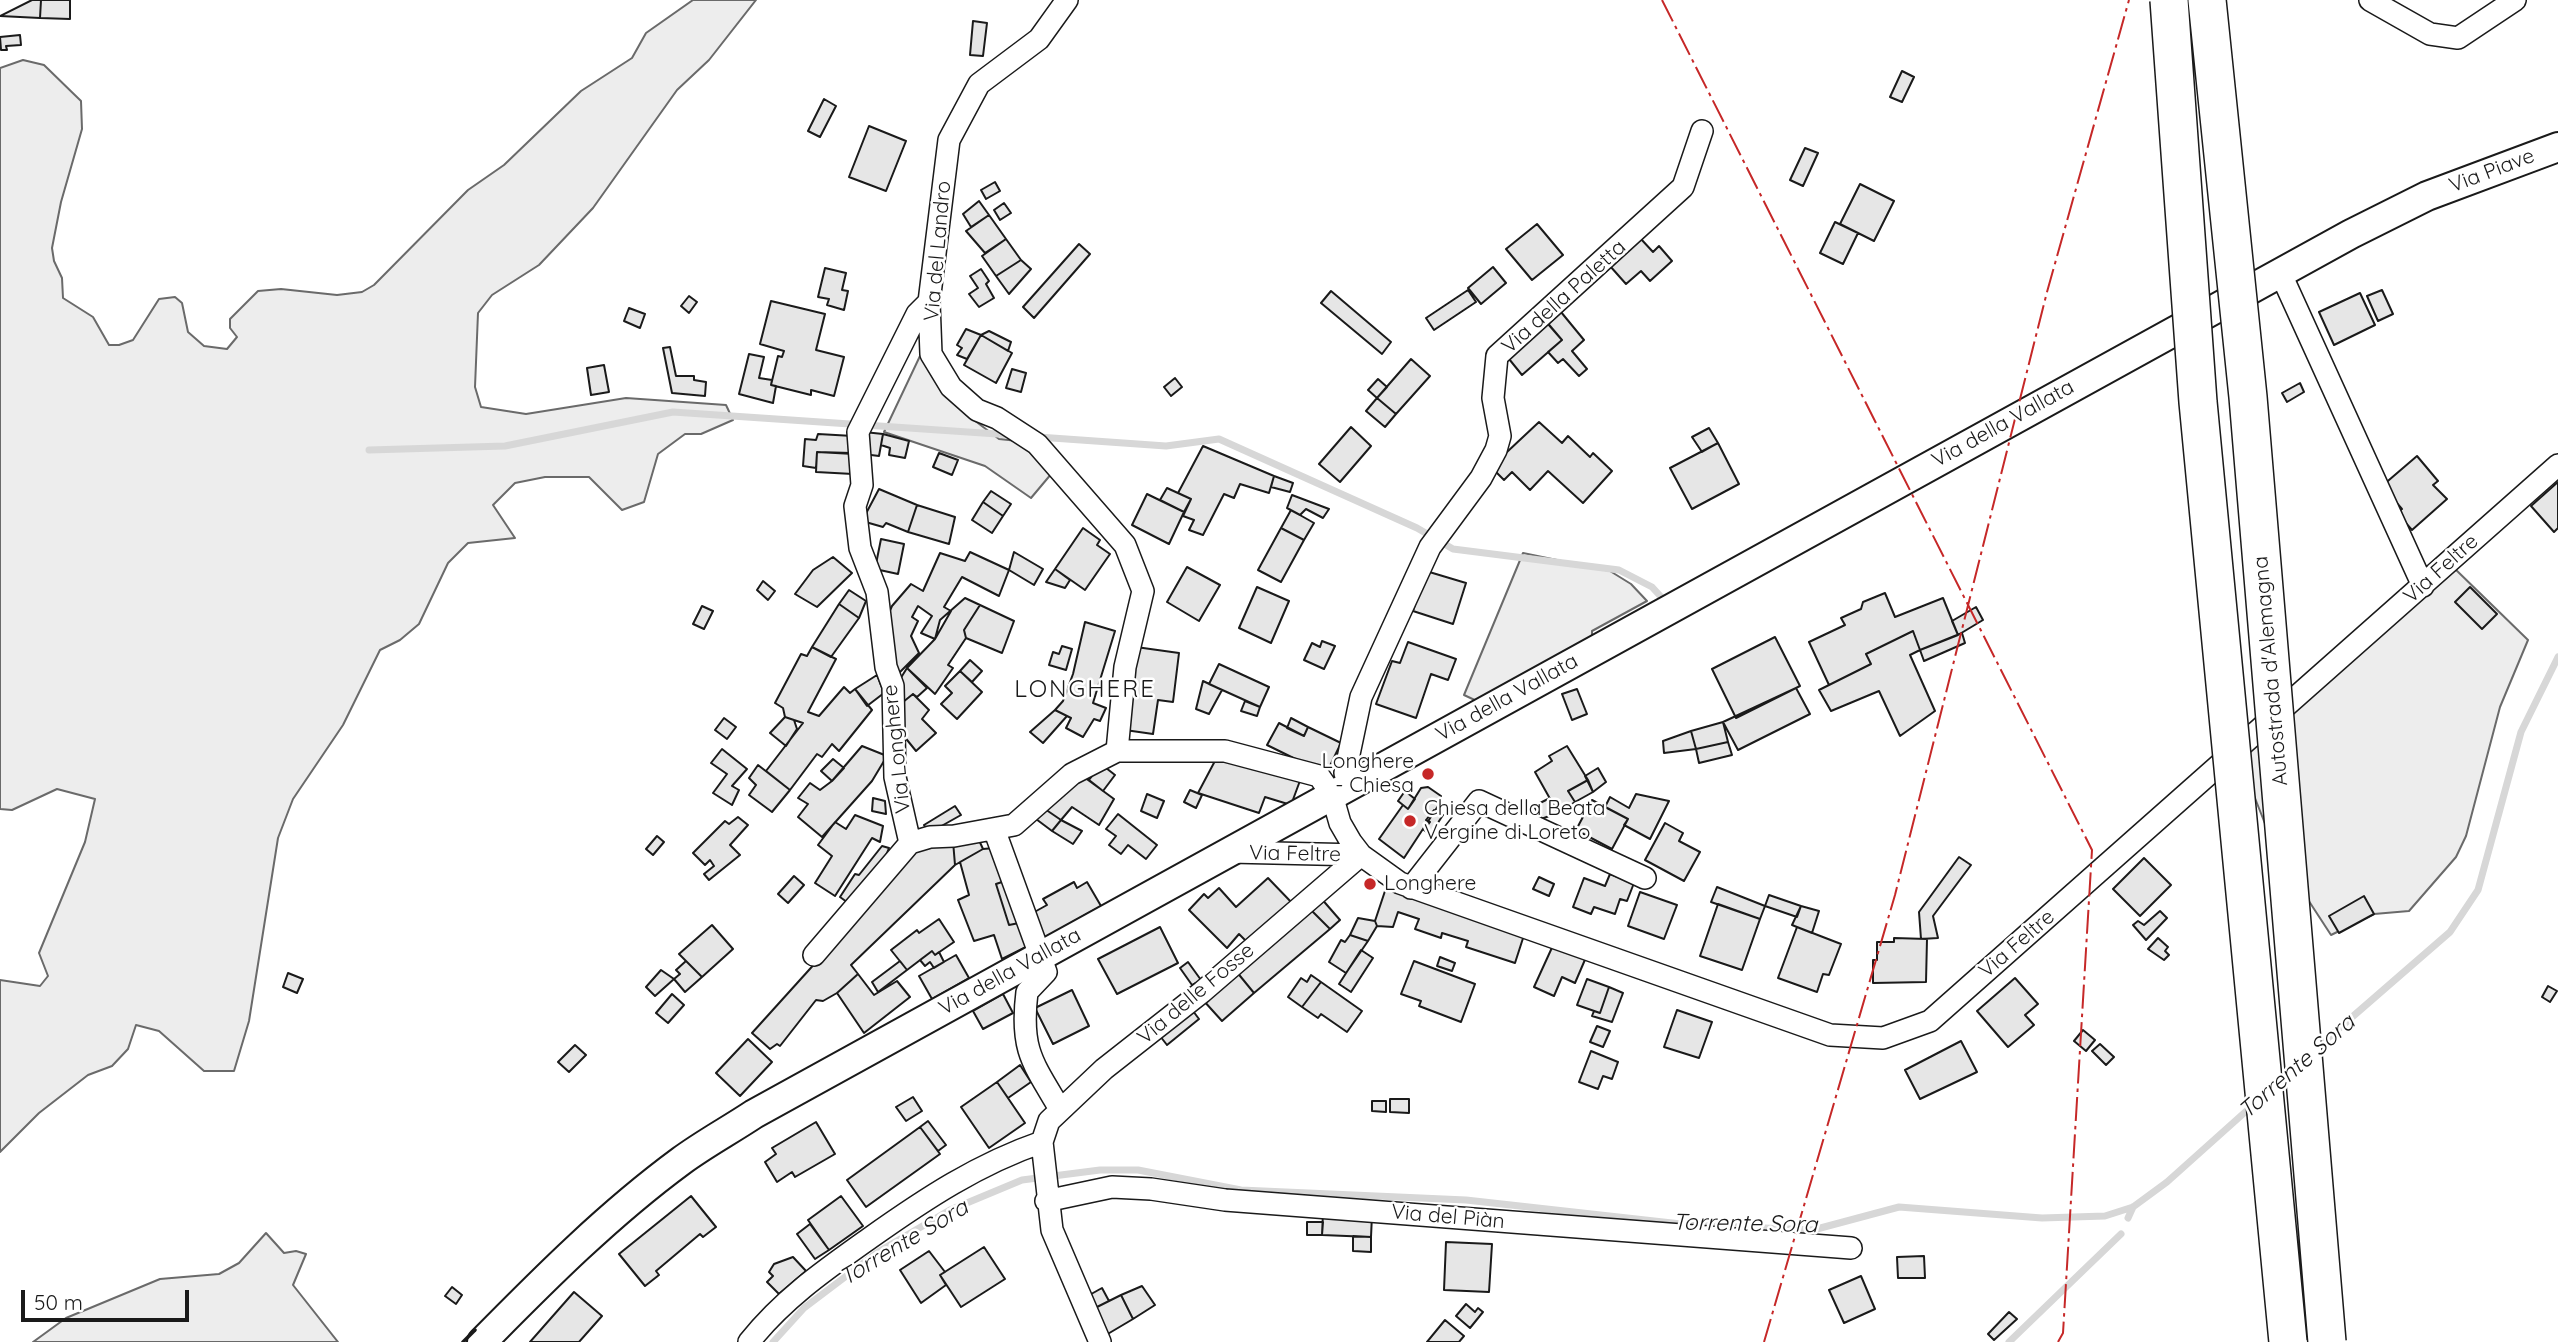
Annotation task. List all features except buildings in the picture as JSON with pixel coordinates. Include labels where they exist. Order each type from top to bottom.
[{"type":"highway","points":[[2169,0],[2198,402],[2288,1342]]},
{"type":"highway","name":"Autostrada d'Alemagna","points":[[2207,0],[2248,397],[2327,1342]]},
{"type":"main road","name":"Via Piave","points":[[2427,196],[2558,147]]},
{"type":"main road","name":"Via della Vallata","points":[[482,1342],[558,1266],[628,1203],[683,1160],[754,1114],[2280,272],[2427,196]]},
{"type":"street","name":"Via del Landro","points":[[1067,0],[1039,39],[979,84],[949,140],[929,302],[930,354],[951,387],[977,410],[997,418],[1037,444],[1125,545],[1143,591],[1125,667],[1116,751]]},
{"type":"street","points":[[2370,0],[2430,34],[2458,38],[2515,0]]},
{"type":"street","name":"Via della Paletta","points":[[1341,789],[1361,697],[1430,547],[1480,478],[1496,450],[1500,436],[1493,398],[1497,356],[1683,187],[1702,131]]},
{"type":"street","points":[[2280,272],[2423,586]]},
{"type":"street","name":"Via Longhere","points":[[929,302],[918,314],[858,432],[862,485],[856,506],[860,548],[877,592],[879,619],[895,708],[895,777],[910,844],[930,837],[995,830],[1014,825],[1072,774],[1116,751],[1225,751],[1319,776],[1341,789]]},
{"type":"street","name":"Via Feltre","points":[[1341,789],[1340,823],[1361,855],[1410,888],[1830,1035],[1883,1038],[1930,1021],[2558,465]]},
{"type":"street","points":[[1410,888],[1479,801],[1645,878]]},
{"type":"street","points":[[995,830],[1046,972],[1027,992],[1025,1042],[1031,1060],[1060,1109]]},
{"type":"street","points":[[814,955],[910,844]]},
{"type":"street","name":"Via Feltre","points":[[1230,852],[1361,855]]},
{"type":"street","name":"Via delle Fosse","points":[[1043,1152],[1049,1121],[1060,1109],[1361,855]]},
{"type":"street","points":[[749,1342],[786,1300],[891,1223],[974,1170],[1043,1152],[1046,1197],[1056,1243],[1100,1342]]},
{"type":"street","name":"Via del Piàn","points":[[1046,1197],[1129,1187],[1226,1200],[1851,1248]]},
{"type":"shaded area","points":[[693,0],[756,0],[709,60],[677,90],[593,208],[539,265],[492,295],[478,313],[475,387],[481,407],[526,414],[626,398],[726,405],[733,420],[701,434],[685,434],[658,454],[644,502],[622,510],[589,477],[545,477],[515,483],[493,505],[515,538],[468,543],[448,563],[419,624],[400,640],[380,650],[343,725],[293,799],[278,838],[249,1021],[234,1071],[204,1071],[159,1031],[136,1025],[128,1049],[112,1066],[88,1075],[39,1113],[0,1152],[0,980],[40,986],[48,976],[39,953],[85,842],[95,799],[57,789],[12,810],[0,809],[0,68],[23,60],[44,65],[81,101],[82,129],[61,202],[52,248],[54,261],[62,278],[63,298],[93,317],[109,345],[119,345],[133,340],[159,299],[175,297],[182,303],[188,332],[204,346],[227,349],[237,337],[230,328],[230,319],[258,291],[281,289],[337,295],[362,292],[374,285],[468,190],[504,165],[581,91],[632,58],[646,33]]},
{"type":"shaded area","points":[[920,356],[970,417],[999,439],[1018,441],[1052,473],[1031,498],[985,466],[884,432]]},
{"type":"shaded area","points":[[1523,553],[1610,571],[1631,584],[1647,601],[1592,631],[1592,639],[1479,702],[1464,695]]},
{"type":"shaded area","points":[[2452,566],[2528,640],[2500,707],[2466,836],[2456,857],[2409,911],[2374,914],[2331,935],[2275,849],[2238,755]]},
{"type":"shaded area","points":[[266,1233],[284,1253],[296,1251],[306,1254],[293,1285],[338,1342],[33,1342],[66,1318],[160,1279],[219,1274],[239,1263]]},
{"type":"waterway","points":[[369,450],[505,446],[673,412],[1012,435]]},
{"type":"waterway","points":[[1038,437],[1166,446],[1219,439],[1417,528],[1453,549],[1619,570],[1652,587],[1663,599]]},
{"type":"waterway","name":"Torrente Sora","points":[[2313,1051],[2450,932],[2478,890],[2521,732],[2558,657]]},
{"type":"waterway","name":"Torrente Sora","points":[[773,1342],[804,1308],[878,1252],[950,1210],[1022,1180],[1100,1170],[1138,1170],[1241,1190],[1466,1200],[1690,1225],[1813,1230],[1899,1207],[2042,1218],[2105,1216],[2133,1207],[2167,1182],[2253,1105]]},
{"type":"waterway","points":[[2128,1218],[2133,1207]]},
{"type":"waterway","points":[[2009,1342],[2121,1234]]},
{"type":"wall","points":[[463,1342],[475,1330]]},
{"type":"power","points":[[1662,0],[2092,850],[2063,1333],[2058,1342]]},
{"type":"power","points":[[1764,1342],[1895,895],[2047,292],[2129,0]]},
{"type":"place","name":"Longhere - Chiesa","points":[[1428,774]]},
{"type":"place","name":"Chiesa della Beata Vergine di Loreto","points":[[1410,821]]},
{"type":"place","name":"Longhere","points":[[1370,884]]},
{"type":"district","name":"LONGHERE","points":[[1085,690]]}]
